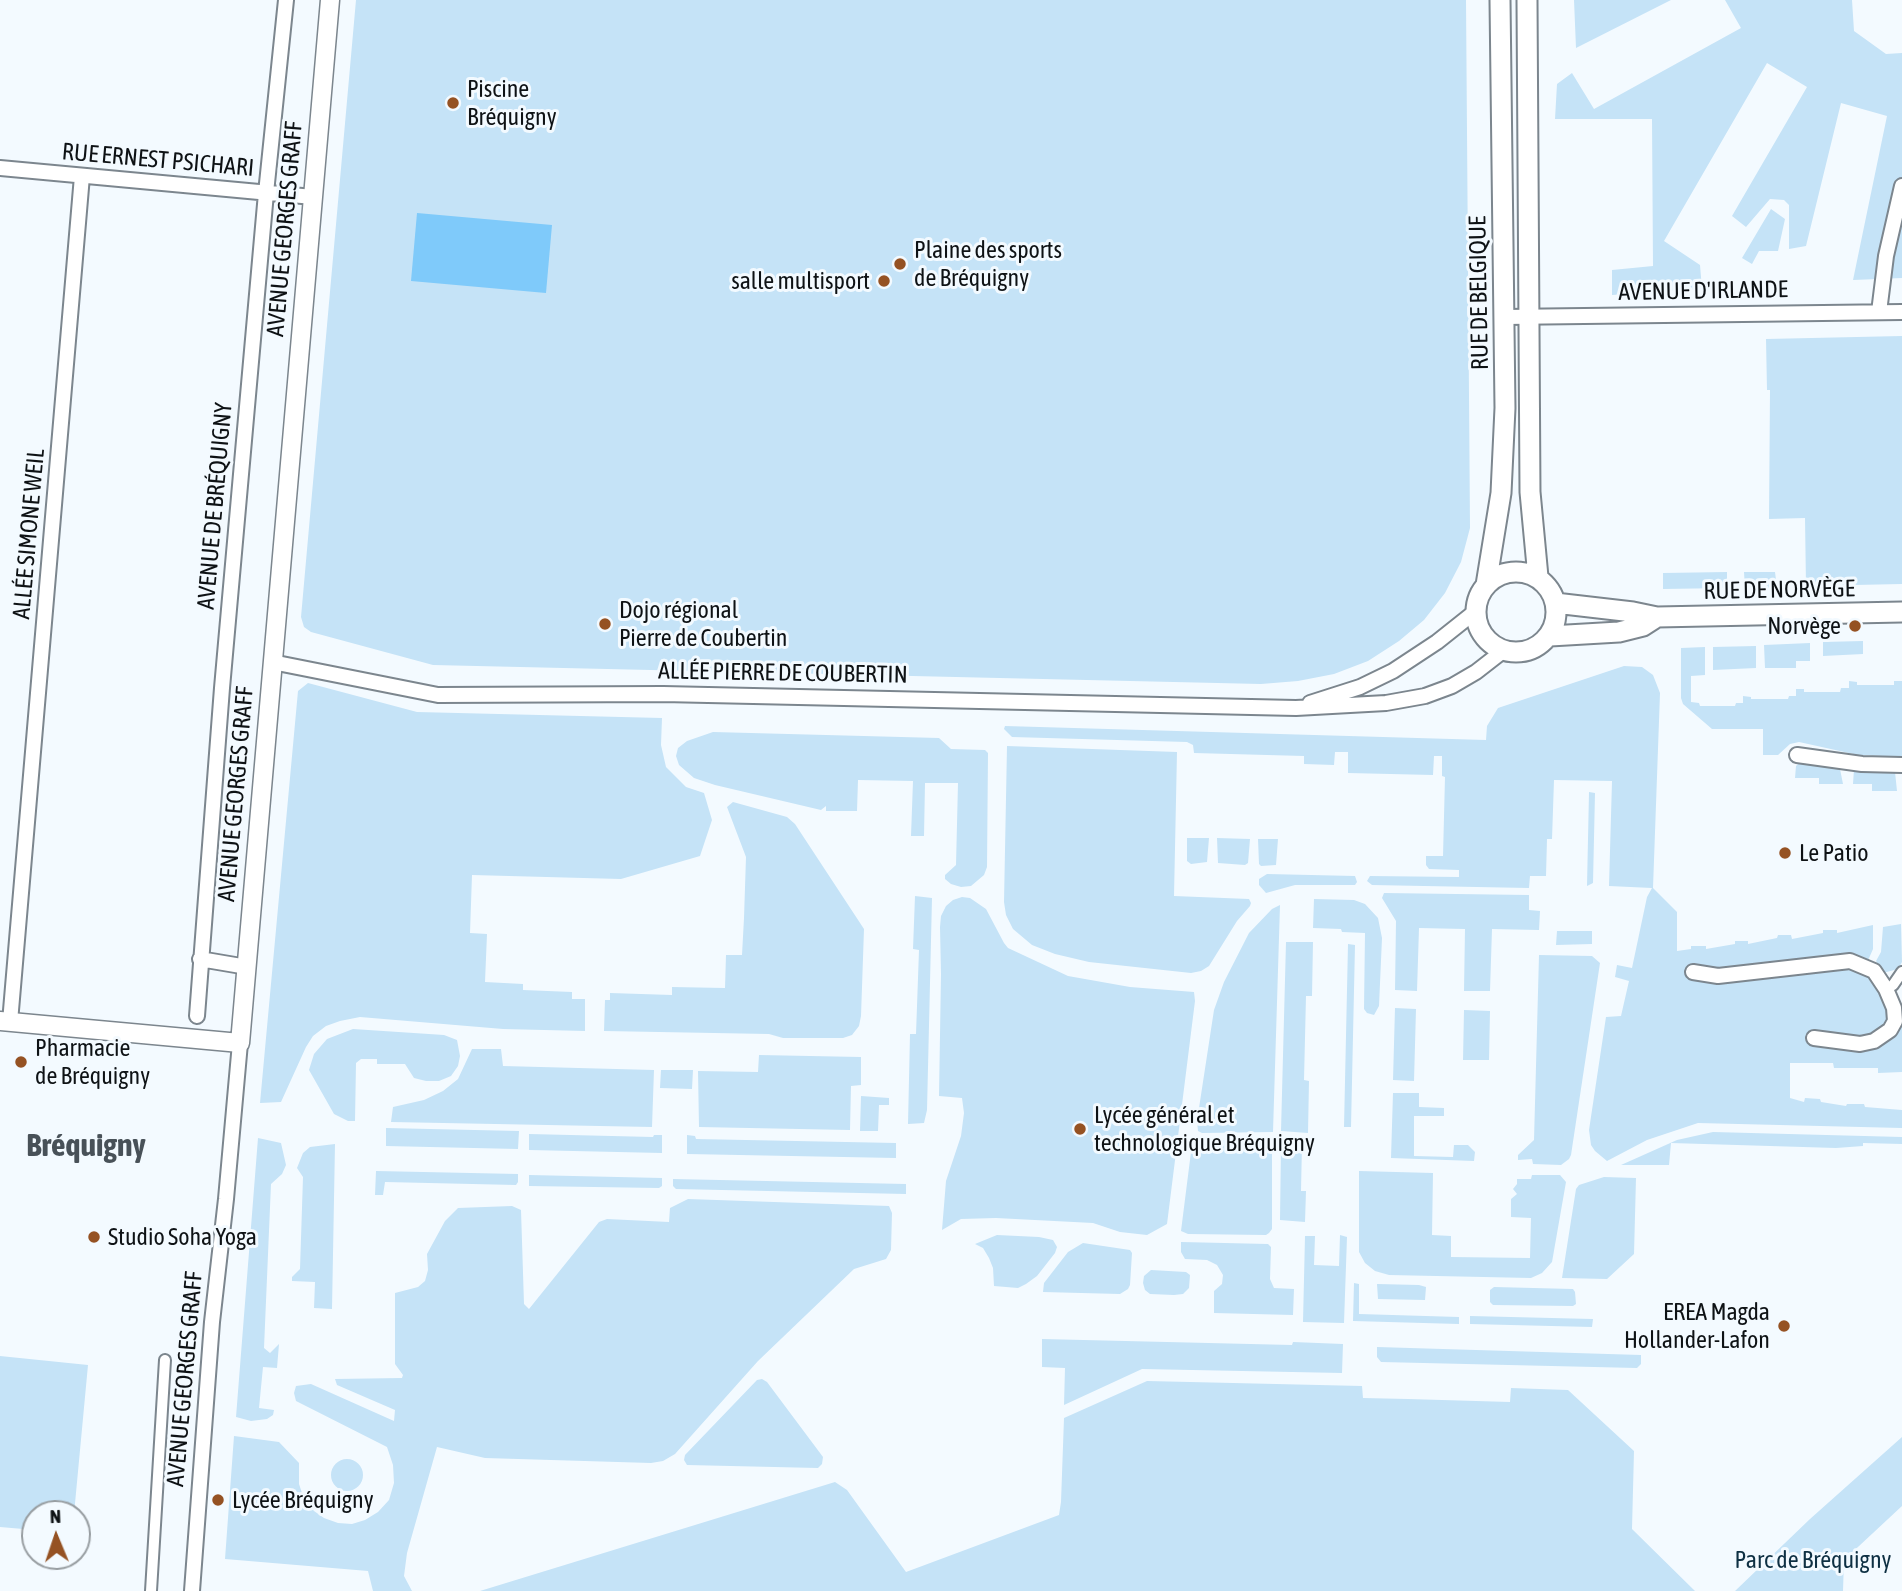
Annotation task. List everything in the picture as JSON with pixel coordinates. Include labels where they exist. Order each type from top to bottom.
[{"type":"main road","name":"RUE DE BELGIQUE","points":[[1486,585],[1502,481],[1505,408],[1500,0]]},
{"type":"main road","name":"RUE DE BELGIQUE","points":[[1527,0],[1530,492],[1538,577]]},
{"type":"main road","points":[[1520,571],[1538,577],[1549,588],[1555,603],[1556,620],[1550,636],[1537,648],[1518,652],[1503,651],[1488,642],[1478,625],[1476,611],[1479,596],[1486,585],[1499,575],[1520,571]]},
{"type":"main road","name":"RUE DE NORVÈGE","points":[[1555,603],[1657,617],[1902,612]]},
{"type":"main road","name":"RUE DE NORVÈGE","points":[[1550,636],[1619,632],[1643,626],[1657,617]]},
{"type":"street","name":"AVENUE DE BRÉQUIGNY","points":[[197,1016],[265,193],[286,0]]},
{"type":"street","name":"AVENUE GEORGES GRAFF","points":[[192,1591],[212,1322],[247,967],[330,0]]},
{"type":"street","name":"RUE ERNEST PSICHARI","points":[[0,168],[313,197]]},
{"type":"street","name":"ALLÉE SIMONE WEIL","points":[[5,1022],[82,176]]},
{"type":"street","points":[[1880,312],[1886,256],[1902,186]]},
{"type":"street","name":"AVENUE D'IRLANDE","points":[[1505,317],[1902,312]]},
{"type":"street","name":"ALLÉE PIERRE DE COUBERTIN","points":[[1296,708],[1360,687],[1393,671],[1437,642],[1476,611]]},
{"type":"street","name":"ALLÉE PIERRE DE COUBERTIN","points":[[272,662],[438,695],[663,694],[1296,708],[1386,703],[1425,696],[1476,673],[1503,651]]},
{"type":"street","points":[[1797,755],[1862,764],[1902,765]]},
{"type":"street","points":[[200,960],[247,967]]},
{"type":"street","points":[[1693,972],[1718,976],[1850,961],[1874,971],[1886,989],[1898,1022],[1874,1041],[1860,1044],[1814,1038]]},
{"type":"street","points":[[1886,989],[1893,985],[1902,972]]},
{"type":"street","points":[[5,1022],[240,1043]]},
{"type":"street","points":[[151,1591],[165,1360]]},
{"type":"green space","name":"Plaine des sports de Bréquigny","points":[[356,0],[1466,0],[1470,528],[1461,562],[1445,593],[1424,620],[1399,641],[1368,661],[1334,674],[1261,684],[433,665],[311,632],[304,627],[301,617]]},
{"type":"green space","points":[[1574,0],[1671,0],[1576,48]]},
{"type":"green space","points":[[1725,0],[1852,0],[1854,31],[1886,54],[1902,53],[1902,278],[1853,280],[1887,116],[1841,103],[1806,246],[1789,249],[1789,205],[1784,200],[1770,199],[1746,227],[1732,216],[1807,87],[1767,63],[1664,241],[1700,265],[1702,289],[1612,295],[1612,270],[1653,266],[1652,119],[1555,119],[1557,84],[1572,73],[1594,109],[1741,28]]},
{"type":"green space","points":[[1771,209],[1785,219],[1778,251],[1759,251],[1752,264],[1742,258]]},
{"type":"green space","points":[[1902,336],[1902,584],[1806,586],[1805,518],[1769,519],[1770,390],[1767,390],[1766,339]]},
{"type":"green space","points":[[1727,572],[1727,588],[1663,589],[1663,573]]},
{"type":"green space","points":[[1744,572],[1775,572],[1777,588],[1745,589]]},
{"type":"green space","points":[[1863,641],[1863,654],[1823,656],[1823,642]]},
{"type":"green space","points":[[1810,643],[1810,661],[1796,661],[1796,668],[1765,668],[1764,645]]},
{"type":"green space","points":[[1756,646],[1756,668],[1713,670],[1713,647]]},
{"type":"green space","points":[[1705,647],[1705,675],[1691,676],[1691,702],[1699,703],[1700,706],[1735,706],[1736,703],[1743,703],[1743,696],[1751,699],[1788,699],[1789,696],[1796,696],[1796,689],[1804,689],[1804,692],[1840,692],[1841,688],[1849,688],[1849,681],[1857,682],[1857,685],[1894,685],[1894,681],[1902,681],[1902,757],[1858,755],[1799,742],[1790,744],[1778,755],[1763,755],[1763,729],[1712,729],[1683,704],[1681,698],[1681,648]]},
{"type":"green space","points":[[1624,666],[1642,667],[1653,675],[1660,693],[1653,888],[1677,912],[1677,951],[1691,949],[1691,946],[1706,946],[1706,949],[1735,944],[1735,941],[1748,941],[1748,944],[1777,938],[1778,935],[1791,935],[1792,939],[1823,933],[1823,930],[1837,930],[1837,933],[1873,925],[1873,949],[1863,972],[1871,978],[1887,1007],[1902,1022],[1902,1072],[1878,1073],[1878,1068],[1834,1068],[1833,1063],[1790,1063],[1790,1098],[1804,1102],[1805,1098],[1820,1099],[1821,1102],[1846,1106],[1864,1104],[1865,1107],[1902,1110],[1902,1128],[1698,1123],[1647,1140],[1607,1161],[1595,1151],[1591,1145],[1589,1130],[1606,1017],[1621,1016],[1629,981],[1615,977],[1617,965],[1632,968],[1647,897],[1652,888],[1609,886],[1612,781],[1554,780],[1552,839],[1547,839],[1546,876],[1530,876],[1529,888],[1372,885],[1367,881],[1370,876],[1459,877],[1459,870],[1429,869],[1426,865],[1426,856],[1443,856],[1445,777],[1442,776],[1442,756],[1434,756],[1433,775],[1348,773],[1348,752],[1335,752],[1334,765],[1304,764],[1304,756],[1194,753],[1193,745],[1187,742],[1012,737],[1004,729],[1005,726],[1486,740],[1487,726],[1498,708]]},
{"type":"green space","points":[[308,683],[417,712],[662,718],[661,745],[666,767],[686,787],[704,793],[712,820],[700,856],[621,879],[472,875],[470,933],[487,934],[485,982],[523,984],[523,990],[572,992],[572,999],[585,999],[585,1031],[503,1029],[360,1017],[340,1021],[326,1026],[313,1036],[281,1102],[260,1103],[298,691]]},
{"type":"green space","points":[[713,732],[939,738],[951,749],[985,750],[988,753],[987,867],[984,875],[971,886],[961,887],[945,879],[945,875],[956,865],[958,783],[925,783],[924,836],[911,836],[913,781],[858,780],[857,811],[826,811],[826,806],[821,810],[715,785],[694,778],[679,765],[676,756],[678,748],[687,741]]},
{"type":"green space","points":[[1007,746],[1177,752],[1174,896],[1249,899],[1251,903],[1209,966],[1191,973],[1089,962],[1032,945],[1013,929],[1006,915],[1004,902]]},
{"type":"green space","points":[[1801,761],[1840,769],[1843,784],[1819,784],[1819,778],[1795,778],[1796,766]]},
{"type":"green space","points":[[1854,769],[1895,772],[1897,791],[1872,791],[1872,784],[1853,784]]},
{"type":"green space","points":[[1589,792],[1595,793],[1593,883],[1587,886]]},
{"type":"green space","points":[[733,802],[787,817],[795,824],[864,929],[859,1026],[852,1035],[843,1038],[604,1031],[605,1000],[610,1000],[610,993],[672,995],[672,987],[725,988],[726,955],[742,955],[744,918],[746,857],[727,807]]},
{"type":"green space","points":[[1187,838],[1209,838],[1207,862],[1191,864],[1187,861]]},
{"type":"green space","points":[[1217,838],[1250,839],[1248,863],[1218,863]]},
{"type":"green space","points":[[1258,839],[1278,839],[1276,865],[1259,864]]},
{"type":"green space","points":[[1267,874],[1355,876],[1357,882],[1355,885],[1295,885],[1266,893],[1259,885],[1259,879]]},
{"type":"green space","points":[[1384,893],[1529,895],[1529,910],[1540,911],[1539,930],[1492,929],[1490,991],[1464,991],[1465,929],[1419,928],[1417,991],[1395,990],[1396,921],[1382,898]]},
{"type":"green space","points":[[915,896],[932,898],[927,1110],[924,1123],[908,1124],[910,1034],[916,1034],[919,950],[913,949]]},
{"type":"green space","points":[[962,897],[970,898],[986,909],[1008,948],[1068,976],[1130,987],[1194,992],[1167,1224],[1147,1235],[1120,1232],[1093,1223],[996,1218],[961,1219],[942,1230],[946,1181],[961,1136],[964,1113],[962,1098],[939,1096],[940,927],[946,906]]},
{"type":"green space","points":[[1314,899],[1354,900],[1365,904],[1378,918],[1382,938],[1379,1006],[1374,1015],[1364,1009],[1365,933],[1313,928]]},
{"type":"green space","points":[[1280,905],[1273,1132],[1202,1133],[1198,1131],[1197,1121],[1214,1010],[1224,982],[1249,933],[1272,909]]},
{"type":"green space","points":[[1901,924],[1902,962],[1898,969],[1883,973],[1876,961],[1881,952],[1883,927]]},
{"type":"green space","points":[[1557,931],[1592,931],[1592,944],[1556,945]]},
{"type":"green space","points":[[1286,942],[1313,942],[1312,996],[1306,996],[1304,1080],[1309,1081],[1308,1133],[1281,1131]]},
{"type":"green space","points":[[1348,944],[1355,945],[1351,1127],[1344,1127]]},
{"type":"green space","points":[[1539,955],[1592,956],[1600,963],[1571,1155],[1561,1165],[1533,1164],[1532,1159],[1518,1160],[1518,1155],[1534,1140]]},
{"type":"green space","points":[[1395,1008],[1416,1009],[1414,1081],[1393,1080]]},
{"type":"green space","points":[[1464,1010],[1490,1011],[1489,1060],[1463,1060]]},
{"type":"green space","points":[[353,1029],[444,1035],[457,1040],[460,1056],[458,1066],[451,1076],[439,1081],[426,1081],[414,1078],[405,1064],[377,1064],[377,1059],[361,1059],[356,1063],[355,1121],[348,1121],[334,1114],[309,1070],[314,1054],[327,1039]]},
{"type":"green space","points":[[472,1049],[501,1049],[503,1066],[654,1070],[652,1127],[391,1122],[393,1107],[424,1100],[443,1091],[458,1079]]},
{"type":"green space","points":[[759,1055],[861,1057],[861,1085],[851,1086],[850,1130],[699,1127],[698,1071],[758,1072]]},
{"type":"green space","points":[[661,1070],[693,1070],[692,1089],[660,1088]]},
{"type":"green space","points":[[1393,1093],[1419,1093],[1419,1107],[1444,1108],[1444,1116],[1414,1116],[1414,1156],[1453,1157],[1454,1145],[1468,1145],[1475,1152],[1474,1161],[1391,1158]]},
{"type":"green space","points":[[861,1096],[889,1098],[889,1105],[879,1105],[878,1131],[860,1131]]},
{"type":"green space","points":[[386,1128],[519,1131],[518,1149],[386,1146]]},
{"type":"green space","points":[[1713,1132],[1902,1137],[1902,1144],[1863,1143],[1863,1146],[1836,1148],[1671,1143],[1669,1165],[1621,1165],[1677,1140]]},
{"type":"green space","points":[[529,1134],[662,1135],[662,1153],[529,1150]]},
{"type":"green space","points":[[687,1135],[695,1136],[696,1139],[896,1143],[896,1158],[687,1154]]},
{"type":"green space","points":[[258,1138],[281,1143],[286,1165],[282,1174],[271,1184],[264,1348],[270,1353],[279,1344],[277,1368],[263,1367],[259,1408],[274,1410],[273,1415],[267,1419],[251,1421],[236,1417]]},
{"type":"green space","points":[[1195,1140],[1272,1141],[1272,1229],[1269,1233],[1188,1234],[1181,1231],[1192,1144]]},
{"type":"green space","points":[[1284,1142],[1302,1144],[1301,1191],[1306,1191],[1305,1222],[1280,1220],[1281,1145]]},
{"type":"green space","points":[[335,1144],[332,1309],[314,1308],[315,1282],[292,1281],[292,1277],[300,1269],[303,1177],[297,1168],[303,1153],[310,1147]]},
{"type":"green space","points":[[376,1171],[518,1174],[518,1182],[516,1185],[385,1182],[383,1195],[375,1195]]},
{"type":"green space","points":[[1359,1171],[1433,1173],[1432,1235],[1451,1236],[1451,1257],[1530,1258],[1531,1218],[1511,1217],[1511,1199],[1517,1194],[1513,1189],[1517,1179],[1531,1179],[1532,1175],[1560,1175],[1566,1182],[1552,1262],[1542,1273],[1531,1278],[1389,1275],[1375,1271],[1365,1263],[1359,1252]]},
{"type":"green space","points":[[529,1175],[662,1178],[662,1186],[529,1186]]},
{"type":"green space","points":[[1604,1177],[1636,1178],[1634,1254],[1607,1279],[1562,1278],[1576,1189],[1579,1185]]},
{"type":"green space","points":[[673,1179],[906,1184],[906,1194],[676,1189]]},
{"type":"green space","points":[[688,1199],[889,1206],[892,1213],[891,1250],[886,1259],[854,1269],[758,1361],[675,1454],[663,1461],[651,1463],[485,1458],[437,1447],[407,1553],[404,1576],[412,1591],[373,1591],[368,1571],[225,1559],[234,1436],[279,1442],[299,1463],[299,1484],[304,1499],[324,1518],[352,1524],[378,1512],[389,1500],[394,1483],[393,1465],[387,1447],[296,1401],[294,1393],[296,1386],[311,1384],[394,1421],[395,1410],[337,1385],[335,1379],[402,1378],[403,1375],[395,1364],[395,1293],[418,1287],[425,1281],[428,1270],[427,1254],[445,1221],[458,1208],[512,1206],[521,1210],[524,1304],[529,1309],[599,1222],[607,1219],[669,1222],[670,1208]]},
{"type":"green space","points":[[997,1235],[1039,1237],[1053,1240],[1057,1247],[1037,1276],[1026,1284],[1018,1288],[994,1286],[993,1268],[989,1258],[983,1248],[975,1244]]},
{"type":"green space","points":[[1340,1235],[1347,1237],[1344,1323],[1303,1322],[1305,1236],[1315,1236],[1314,1265],[1339,1266]]},
{"type":"green space","points":[[1181,1242],[1268,1244],[1271,1247],[1270,1279],[1274,1288],[1294,1289],[1293,1315],[1214,1313],[1214,1291],[1222,1284],[1223,1275],[1217,1265],[1207,1260],[1185,1259],[1181,1252]]},
{"type":"green space","points":[[1083,1243],[1130,1250],[1132,1253],[1128,1289],[1120,1294],[1043,1292],[1044,1283],[1068,1252]]},
{"type":"green space","points":[[1151,1270],[1186,1272],[1190,1275],[1189,1288],[1183,1294],[1150,1294],[1143,1283],[1144,1276]]},
{"type":"green space","points":[[1354,1283],[1359,1284],[1359,1314],[1459,1317],[1459,1324],[1353,1321]]},
{"type":"green space","points":[[1377,1284],[1426,1287],[1425,1300],[1378,1299]]},
{"type":"green space","points":[[1494,1287],[1573,1289],[1576,1304],[1493,1305],[1490,1302],[1490,1290]]},
{"type":"green space","points":[[1470,1316],[1593,1319],[1592,1327],[1470,1324]]},
{"type":"green space","points":[[1042,1339],[1343,1344],[1342,1373],[1142,1369],[1064,1405],[1065,1368],[1042,1367]]},
{"type":"green space","points":[[1377,1347],[1641,1355],[1641,1364],[1637,1368],[1381,1362],[1377,1357]]},
{"type":"green space","points":[[0,1356],[88,1365],[75,1500],[21,1500],[21,1529],[0,1527]]},
{"type":"green space","points":[[762,1379],[823,1457],[822,1464],[818,1468],[687,1465],[685,1455],[757,1380]]},
{"type":"green space","points":[[1147,1381],[1362,1386],[1363,1398],[1510,1402],[1511,1388],[1568,1390],[1634,1451],[1632,1529],[1695,1591],[480,1591],[835,1482],[847,1490],[906,1572],[1059,1515],[1064,1418]]},
{"type":"green space","name":"Parc de Bréquigny","points":[[1902,1437],[1902,1506],[1844,1560],[1843,1591],[1735,1591],[1810,1519]]},
{"type":"green space","points":[[347,1459],[359,1463],[363,1475],[359,1487],[347,1491],[335,1487],[331,1475],[335,1463]]},
{"type":"water","points":[[417,213],[552,225],[546,293],[411,281]]},
{"type":"place","name":"Piscine Bréquigny","points":[[453,103]]},
{"type":"place","name":"Plaine des sports de Bréquigny","points":[[900,264]]},
{"type":"place","name":"salle multisport","points":[[884,281]]},
{"type":"place","name":"Dojo régional Pierre de Coubertin","points":[[605,624]]},
{"type":"place","name":"Norvège","points":[[1855,626]]},
{"type":"place","name":"Le Patio","points":[[1785,853]]},
{"type":"place","name":"Pharmacie de Bréquigny","points":[[21,1062]]},
{"type":"place","name":"Lycée général et technologique Bréquigny","points":[[1080,1129]]},
{"type":"place","name":"Studio Soha Yoga","points":[[94,1237]]},
{"type":"place","name":"EREA Magda Hollander-Lafon","points":[[1784,1326]]},
{"type":"place","name":"Lycée Bréquigny","points":[[218,1500]]},
{"type":"district","name":"Bréquigny","points":[[86,1146]]}]
